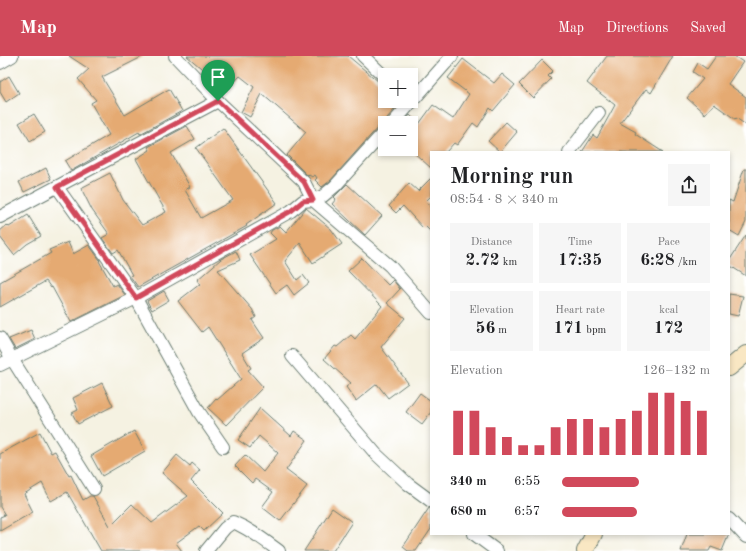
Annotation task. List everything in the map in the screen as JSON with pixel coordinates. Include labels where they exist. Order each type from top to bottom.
[{"type":"street","points":[[0,62],[12,56]]},
{"type":"street","points":[[175,56],[218,101],[304,182],[313,200],[390,266],[430,312]]},
{"type":"street","points":[[363,56],[378,70]]},
{"type":"street","points":[[418,94],[452,56]]},
{"type":"street","points":[[0,217],[218,101]]},
{"type":"street","points":[[399,116],[406,108]]},
{"type":"street","points":[[570,151],[599,113]]},
{"type":"street","points":[[0,365],[136,298],[291,211],[303,201],[313,200],[323,196],[335,186],[378,139]]},
{"type":"street","points":[[57,187],[136,298],[199,412],[223,447]]},
{"type":"street","points":[[0,338],[94,489]]},
{"type":"street","points":[[292,356],[376,454],[408,484],[430,500]]},
{"type":"street","points":[[730,367],[745,356]]},
{"type":"street","points":[[730,520],[746,537]]},
{"type":"street","points":[[206,551],[225,528],[233,522],[256,534],[279,551]]},
{"type":"street","points":[[475,535],[497,551]]},
{"type":"street","points":[[585,551],[593,535]]},
{"type":"building","points":[[69,56],[144,56],[102,77],[125,115],[169,89],[182,111],[140,134],[139,132],[71,171],[65,161],[109,135],[91,103],[96,100],[78,79],[89,69]]},
{"type":"building","points":[[187,56],[348,56],[378,81],[378,108],[396,108],[389,116],[378,116],[378,127],[330,181],[322,187],[315,180],[317,178],[315,175],[312,177],[309,175],[308,176],[287,155],[306,132],[262,94],[250,117],[241,112],[254,87],[240,76],[226,91]]},
{"type":"building","points":[[607,56],[673,56],[651,93],[646,89],[620,123],[636,132],[635,134],[661,151],[583,151],[593,135],[597,138],[615,105],[587,83]]},
{"type":"building","points":[[716,56],[734,56],[743,62],[728,84],[746,97],[746,125],[714,104],[705,114],[687,98],[703,79],[693,72],[698,63],[707,69]]},
{"type":"building","points":[[463,59],[494,83],[502,74],[515,85],[493,111],[490,108],[478,127],[473,123],[457,145],[454,143],[447,151],[430,151],[430,167],[418,156],[418,123],[419,124],[433,105],[453,119],[469,94],[448,78]]},
{"type":"building","points":[[542,60],[553,71],[548,76],[551,79],[533,98],[519,84]]},
{"type":"building","points":[[9,76],[19,93],[6,102],[0,92],[0,82]]},
{"type":"building","points":[[34,114],[45,132],[30,141],[19,123]]},
{"type":"building","points":[[506,122],[517,132],[501,151],[488,141]]},
{"type":"building","points":[[187,126],[195,139],[171,153],[190,187],[185,190],[201,218],[233,200],[196,148],[223,128],[277,203],[246,225],[247,226],[138,287],[130,276],[132,275],[118,250],[113,253],[102,238],[109,234],[92,210],[81,188],[110,173],[123,200],[142,225],[166,212],[136,159],[150,150],[148,147]]},
{"type":"building","points":[[46,168],[51,179],[24,192],[19,182]]},
{"type":"building","points":[[744,169],[746,169],[746,222],[739,236],[730,231],[730,200],[733,202]]},
{"type":"building","points":[[430,179],[430,197],[426,201],[430,206],[430,231],[425,226],[423,228],[403,206],[396,213],[389,206],[409,183],[418,191]]},
{"type":"building","points":[[347,184],[382,216],[365,235],[332,204],[336,199],[334,197]]},
{"type":"building","points":[[306,208],[331,229],[342,244],[313,263],[300,243],[285,261],[297,280],[303,275],[309,283],[294,295],[287,285],[276,293],[250,255],[276,239],[270,233],[272,230],[280,226],[286,232]]},
{"type":"building","points":[[28,215],[41,236],[27,244],[14,255],[0,237],[0,231],[7,225],[9,227]]},
{"type":"building","points":[[746,235],[746,276],[730,266],[730,259]]},
{"type":"building","points":[[68,242],[73,254],[89,245],[100,260],[99,261],[113,286],[117,284],[125,295],[71,322],[52,287],[51,288],[46,281],[0,307],[0,282],[51,253],[49,250]]},
{"type":"building","points":[[236,251],[240,260],[218,270],[252,309],[256,317],[252,320],[264,338],[242,353],[251,368],[248,370],[263,387],[226,425],[208,408],[216,399],[217,400],[241,379],[208,327],[202,332],[178,301],[200,284],[197,280],[221,259]]},
{"type":"building","points":[[362,258],[388,285],[393,280],[400,289],[387,303],[405,318],[381,347],[408,383],[388,398],[377,384],[356,401],[346,387],[351,383],[324,359],[335,346],[337,347],[351,335],[355,339],[382,306],[348,271]]},
{"type":"building","points":[[164,291],[169,300],[152,310],[147,301]]},
{"type":"building","points":[[730,294],[743,296],[738,316],[730,314]]},
{"type":"building","points":[[31,330],[35,339],[15,349],[9,339]]},
{"type":"building","points":[[102,383],[113,406],[78,424],[72,413],[78,410],[73,398]]},
{"type":"building","points":[[420,393],[430,400],[430,413],[422,424],[406,412]]},
{"type":"building","points":[[260,408],[291,436],[294,431],[307,440],[286,470],[307,486],[280,521],[262,507],[273,492],[255,479],[252,483],[235,466],[245,455],[263,472],[278,453],[259,436],[250,448],[238,440]]},
{"type":"building","points":[[134,431],[145,451],[102,476],[91,456]]},
{"type":"building","points":[[40,432],[51,453],[55,451],[69,476],[71,475],[83,500],[93,496],[110,526],[132,504],[152,523],[188,496],[162,473],[177,455],[190,466],[192,463],[200,470],[191,481],[223,513],[204,531],[199,526],[176,543],[182,551],[101,551],[67,492],[51,501],[42,483],[24,494],[33,512],[0,531],[0,517],[5,515],[0,507],[0,454]]},
{"type":"building","points":[[332,508],[352,522],[333,551],[304,551]]},
{"type":"building","points":[[430,508],[430,530],[416,551],[408,551],[403,547]]},
{"type":"building","points":[[687,535],[729,535],[722,551],[711,547],[709,551],[681,551]]},
{"type":"route","points":[[218,101],[304,182],[313,200],[303,201],[291,211],[136,298],[57,187],[218,101]]}]
